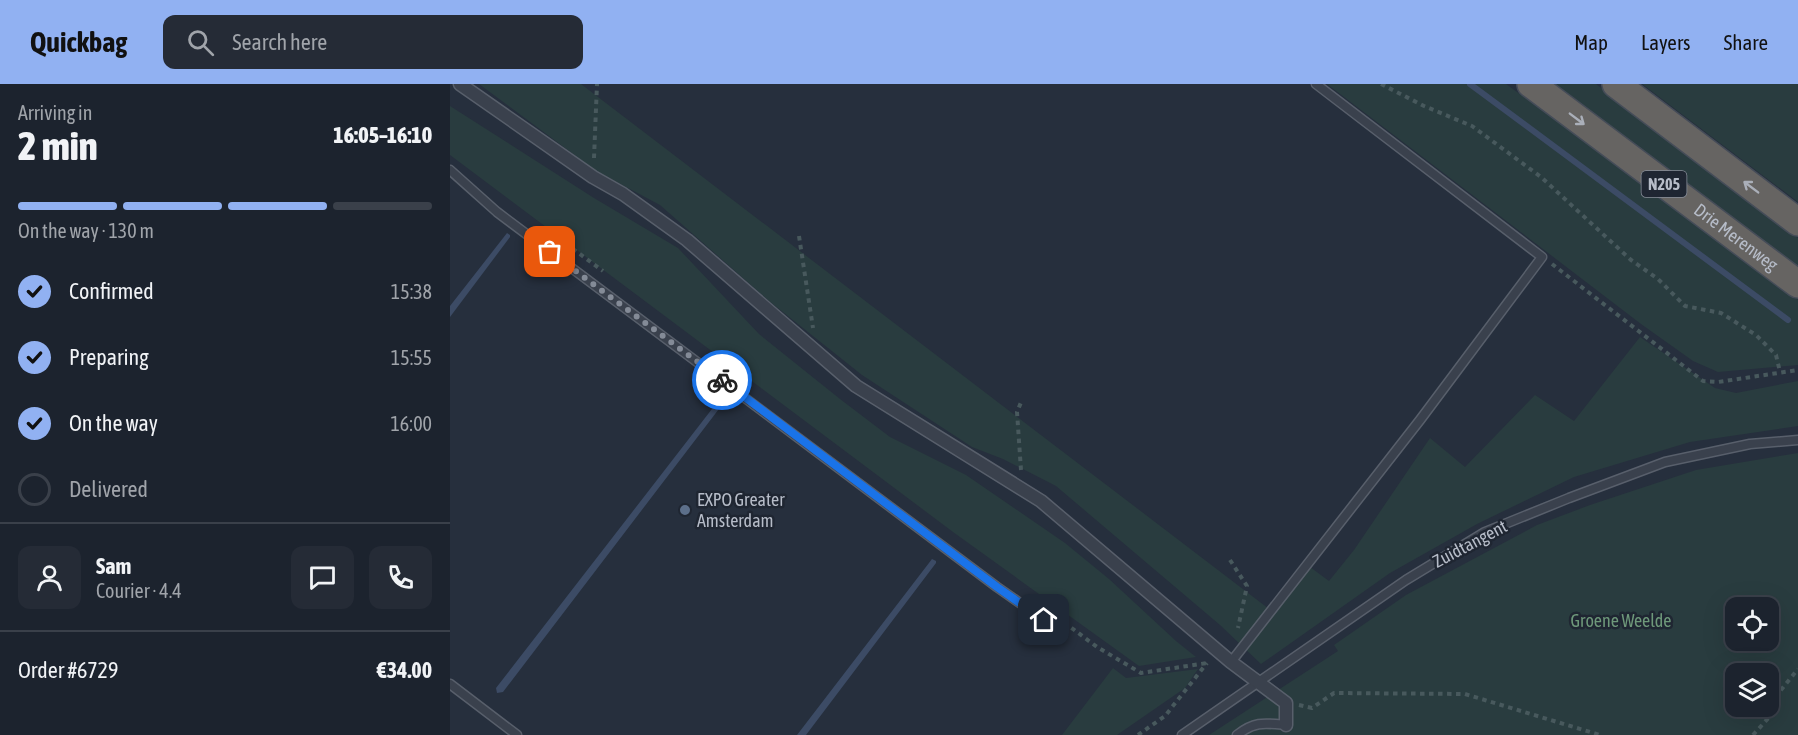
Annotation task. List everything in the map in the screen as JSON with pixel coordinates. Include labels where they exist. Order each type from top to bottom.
[{"type":"highway","name":"Drie Merenweg","points":[[1531,84],[1798,284]]},
{"type":"highway","name":"N205","points":[[1616,84],[1798,222]]},
{"type":"street","points":[[460,84],[687,240],[856,386],[1041,501],[1231,662],[1286,703],[1286,725]]},
{"type":"lane","points":[[1231,662],[1420,420],[1542,257],[1316,84]]},
{"type":"lane","points":[[450,170],[497,212],[1044,620]]},
{"type":"lane","name":"Zuidtangent","points":[[1182,735],[1406,580],[1485,532],[1665,462],[1750,444],[1798,440]]},
{"type":"lane","points":[[450,684],[518,735]]},
{"type":"lane","points":[[1237,735],[1249,726],[1263,723],[1286,725]]},
{"type":"path","points":[[593,177],[597,84]]},
{"type":"path","points":[[1381,84],[1472,126],[1541,177],[1631,260],[1658,279],[1685,306],[1721,313],[1755,335],[1776,355],[1780,372]]},
{"type":"path","points":[[799,236],[817,354]]},
{"type":"path","points":[[1542,257],[1703,381],[1718,382],[1798,370]]},
{"type":"path","points":[[1022,400],[1017,412],[1022,489]]},
{"type":"path","points":[[1230,560],[1247,586],[1231,662]]},
{"type":"path","points":[[1138,735],[1165,716],[1217,650]]},
{"type":"path","points":[[1753,735],[1772,714],[1777,695],[1798,669]]},
{"type":"path","points":[[1286,703],[1312,708],[1334,693],[1465,694],[1600,735]]},
{"type":"green space","points":[[479,84],[581,84],[1273,612],[1310,567],[1329,581],[1354,550],[1430,438],[1465,467],[1535,395],[1574,421],[1640,337],[1715,388],[1736,393],[1798,381],[1798,426],[1690,442],[1574,477],[1477,524],[1390,573],[1261,664],[1220,625],[1056,486],[1003,459],[972,447],[862,375],[769,301],[660,205],[596,171]]},
{"type":"green space","points":[[1327,84],[1506,84],[1752,263],[1798,300],[1798,365],[1718,372],[1693,361],[1641,324]]},
{"type":"green space","points":[[1549,84],[1596,84],[1798,238],[1798,272]]},
{"type":"green space","points":[[1642,84],[1798,84],[1798,202]]},
{"type":"green space","points":[[450,106],[594,198],[678,248],[759,334],[840,399],[890,437],[966,475],[1065,543],[1196,657],[1139,666],[953,532],[450,155]]},
{"type":"green space","name":"Groene Weelde","points":[[1798,453],[1798,735],[1209,735],[1338,651],[1334,645],[1406,595],[1537,525],[1696,470]]},
{"type":"green space","points":[[1113,668],[1126,678],[1198,669],[1185,688],[1117,735],[1062,735]]},
{"type":"water","points":[[507,233],[510,237],[450,317],[450,306]]},
{"type":"water","points":[[722,396],[725,401],[503,692],[497,693],[496,688]]},
{"type":"water","points":[[932,559],[936,563],[806,735],[797,735]]},
{"type":"waterway","points":[[1470,84],[1788,320]]},
{"type":"way so far","points":[[550,252],[722,380]]},
{"type":"place","name":"EXPO Greater Amsterdam","points":[[685,510]]},
{"type":"route","points":[[722,380],[1044,620]]}]
